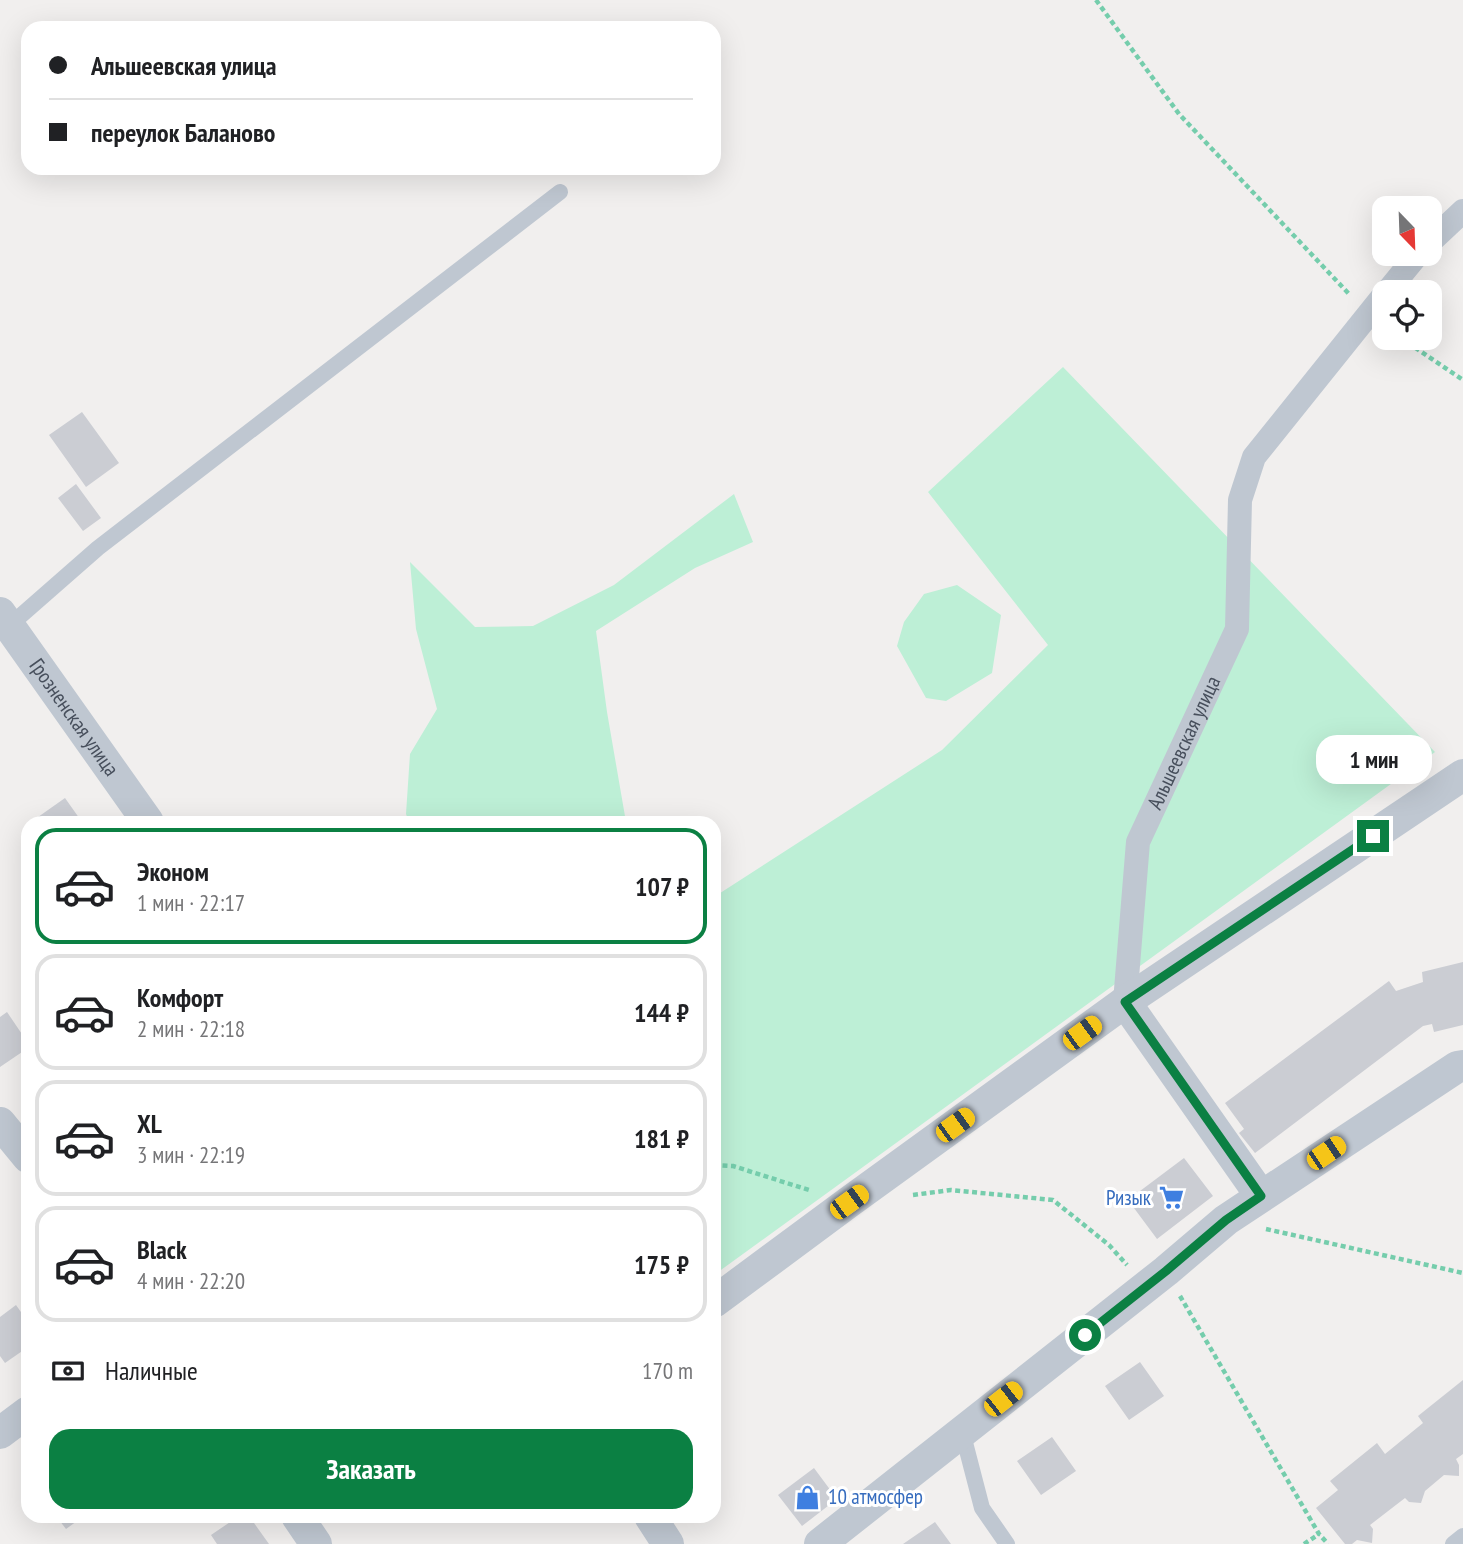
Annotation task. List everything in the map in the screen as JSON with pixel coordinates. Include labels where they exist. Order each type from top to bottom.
[{"type":"street","points":[[1442,231],[1463,211]]},
{"type":"street","name":"Альшеевская улица","points":[[1397,280],[1408,266]]},
{"type":"street","name":"Альшеевская улица","points":[[1125,1002],[1138,842],[1237,629],[1240,500],[1254,457],[1372,310]]},
{"type":"street","name":"Грозненская улица","points":[[3,624],[144,816]]},
{"type":"street","points":[[721,1298],[1125,1002],[1463,775]]},
{"type":"street","points":[[1125,1002],[1261,1196]]},
{"type":"street","points":[[820,1544],[1156,1279],[1226,1220],[1457,1067],[1463,1066]]},
{"type":"street","points":[[0,1123],[21,1148]]},
{"type":"street","points":[[0,1433],[21,1417]]},
{"type":"street","points":[[302,1523],[316,1544]]},
{"type":"street","points":[[654,1523],[668,1544]]},
{"type":"lane","points":[[3,624],[560,192]]},
{"type":"lane","points":[[962,1431],[982,1508],[1007,1544]]},
{"type":"lane","points":[[1453,1544],[1463,1536]]},
{"type":"path","points":[[1096,0],[1180,114],[1368,315]]},
{"type":"path","points":[[1419,350],[1463,380]]},
{"type":"path","points":[[721,1165],[733,1166],[849,1202]]},
{"type":"path","points":[[900,1196],[951,1190],[1053,1200],[1156,1279],[1319,1534],[1328,1544]]},
{"type":"path","points":[[1226,1220],[1463,1273]]},
{"type":"path","points":[[1304,1544],[1319,1534]]},
{"type":"green space","points":[[1063,367],[1435,752],[721,1270],[721,892],[942,750],[1048,645],[928,492]]},
{"type":"green space","points":[[734,494],[753,542],[695,568],[596,631],[625,816],[407,816],[410,754],[437,709],[416,629],[410,562],[475,627],[533,626],[614,585]]},
{"type":"green space","points":[[957,585],[1001,615],[992,673],[946,701],[926,698],[897,646],[904,622],[924,594]]},
{"type":"building","points":[[82,412],[119,463],[86,487],[49,435]]},
{"type":"building","points":[[76,484],[101,518],[83,531],[58,498]]},
{"type":"building","points":[[65,798],[78,816],[40,816]]},
{"type":"building","points":[[1463,962],[1463,1025],[1434,1032],[1432,1024],[1423,1026],[1255,1153],[1239,1133],[1244,1129],[1225,1103],[1389,981],[1396,991],[1423,982],[1422,972]]},
{"type":"building","points":[[7,1012],[21,1033],[21,1053],[0,1067],[0,1017]]},
{"type":"building","points":[[1184,1158],[1213,1196],[1157,1239],[1128,1200]]},
{"type":"building","points":[[16,1305],[21,1312],[21,1352],[5,1363],[0,1356],[0,1317]]},
{"type":"building","points":[[1140,1362],[1164,1396],[1129,1420],[1105,1386]]},
{"type":"building","points":[[1463,1380],[1463,1454],[1456,1459],[1459,1476],[1444,1475],[1425,1491],[1421,1503],[1409,1502],[1405,1498],[1370,1525],[1373,1529],[1372,1543],[1357,1540],[1352,1544],[1345,1544],[1316,1508],[1338,1490],[1330,1481],[1377,1443],[1385,1454],[1423,1423],[1418,1416]]},
{"type":"building","points":[[1052,1437],[1076,1471],[1041,1495],[1017,1461]]},
{"type":"building","points":[[814,1468],[837,1499],[802,1526],[778,1495]]},
{"type":"building","points":[[935,1522],[951,1544],[903,1544]]},
{"type":"building","points":[[61,1523],[74,1523],[66,1529]]},
{"type":"building","points":[[229,1523],[254,1523],[269,1544],[217,1544],[211,1535]]},
{"type":"place","name":"Ризык","points":[[1171,1198]]},
{"type":"place","name":"10 атмосфер","points":[[808,1497]]},
{"type":"route","points":[[1085,1335],[1226,1220],[1261,1196],[1125,1002],[1373,836]]}]
